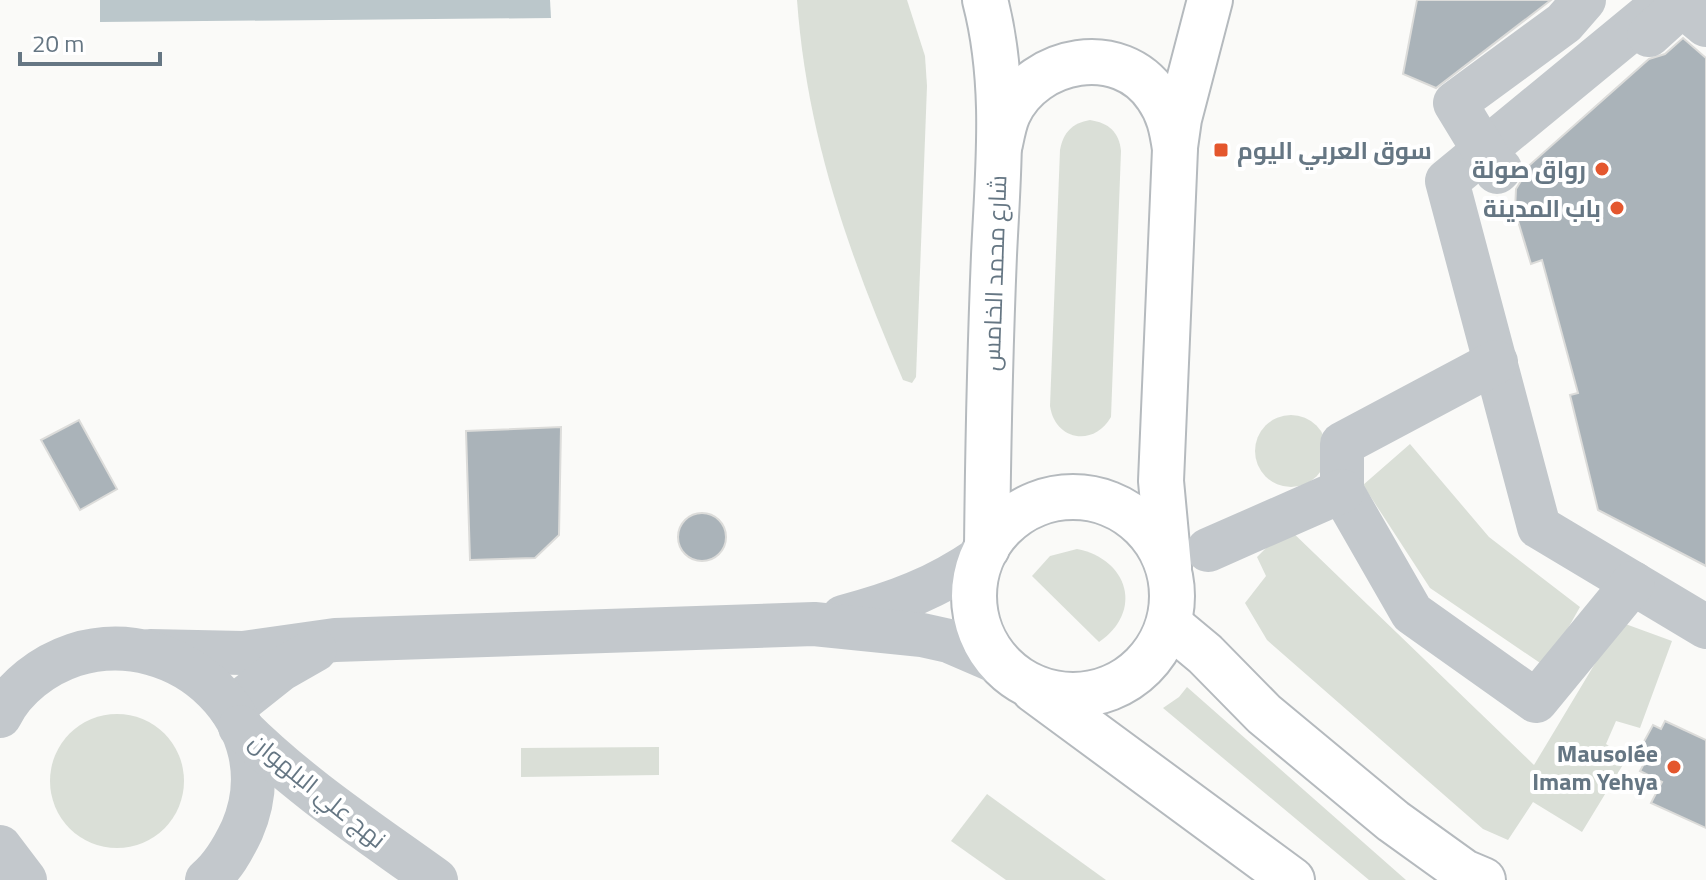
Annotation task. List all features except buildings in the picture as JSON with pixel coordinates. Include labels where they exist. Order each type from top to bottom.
[{"type":"main road","name":"شارع محمد الخامس","points":[[984,552],[1000,144],[999,82],[993,29],[985,0]]},
{"type":"main road","points":[[1012,672],[1044,691],[1067,695],[1090,694],[1117,685],[1140,670],[1158,649],[1169,624],[1173,595],[1189,558],[1161,481],[1175,149],[1179,119],[1210,0]]},
{"type":"main road","points":[[1000,144],[1007,115],[1023,89],[1046,72],[1075,62],[1090,62],[1105,63],[1133,73],[1156,93],[1170,120],[1175,149]]},
{"type":"main road","points":[[1189,558],[1154,537],[1131,514],[1101,501],[1068,497],[1036,504],[1008,522],[984,552],[975,578],[974,601],[978,622],[986,644],[1012,672],[1292,880]]},
{"type":"main road","points":[[1169,624],[1205,654],[1264,714],[1393,821],[1464,872],[1483,880]]},
{"type":"street","points":[[1491,161],[1455,103],[1564,23],[1584,0]]},
{"type":"street","points":[[1491,161],[1667,0]]},
{"type":"street","points":[[1706,25],[1682,5],[1491,161],[1447,181],[1539,527],[1706,627]]},
{"type":"street","points":[[1496,362],[1342,444],[1342,491],[1412,613],[1536,701],[1633,583]]},
{"type":"street","points":[[1189,558],[1342,491]]},
{"type":"street","points":[[814,624],[895,603],[933,587],[984,552]]},
{"type":"street","points":[[0,716],[28,680],[58,660],[93,649],[130,647],[150,651],[243,653],[335,640],[814,624],[922,635],[949,641],[1012,672]]},
{"type":"street","points":[[212,878],[234,848],[246,819],[252,788],[250,756],[236,718],[280,670],[335,640]]},
{"type":"street","name":"نهج علي البلهوان","points":[[150,651],[182,663],[209,683],[265,752],[310,790],[436,880]]},
{"type":"street","points":[[0,847],[24,880]]},
{"type":"street","points":[[0,873],[24,880]]},
{"type":"shaded area","points":[[100,0],[550,0],[551,18],[100,22]]},
{"type":"shaded area","points":[[797,0],[907,0],[925,56],[927,86],[916,377],[912,383],[903,380],[848,241],[810,100]]},
{"type":"shaded area","points":[[1090,120],[1103,123],[1112,130],[1121,151],[1111,417],[1095,433],[1076,436],[1059,427],[1050,406],[1060,150],[1069,130]]},
{"type":"shaded area","points":[[1291,415],[1311,421],[1321,431],[1327,451],[1321,471],[1311,481],[1291,487],[1271,481],[1261,471],[1255,451],[1261,431],[1271,421]]},
{"type":"shaded area","points":[[1410,444],[1489,537],[1580,607],[1546,667],[1430,588],[1363,485]]},
{"type":"shaded area","points":[[1287,527],[1534,765],[1620,622],[1672,641],[1640,728],[1616,721],[1606,744],[1627,758],[1582,832],[1533,802],[1508,840],[1483,829],[1267,640],[1245,603],[1266,576],[1257,557]]},
{"type":"shaded area","points":[[1077,549],[1108,563],[1124,588],[1122,616],[1113,630],[1099,642],[1032,576],[1050,556]]},
{"type":"shaded area","points":[[1187,687],[1406,880],[1369,880],[1163,708]]},
{"type":"shaded area","points":[[117,714],[142,720],[164,734],[178,756],[184,781],[178,806],[164,828],[142,842],[117,848],[92,842],[70,828],[56,806],[50,781],[56,756],[70,734],[92,720]]},
{"type":"shaded area","points":[[659,747],[659,775],[521,777],[521,748]]},
{"type":"shaded area","points":[[987,794],[1106,880],[1006,880],[951,841]]},
{"type":"place","name":"سوق العربي اليوم","points":[[1221,150]]},
{"type":"place","name":"رواق صولة","points":[[1602,169]]},
{"type":"place","name":"باب المدينة","points":[[1617,208]]},
{"type":"place","name":"Mausolée Imam Yehya","points":[[1674,767]]}]
